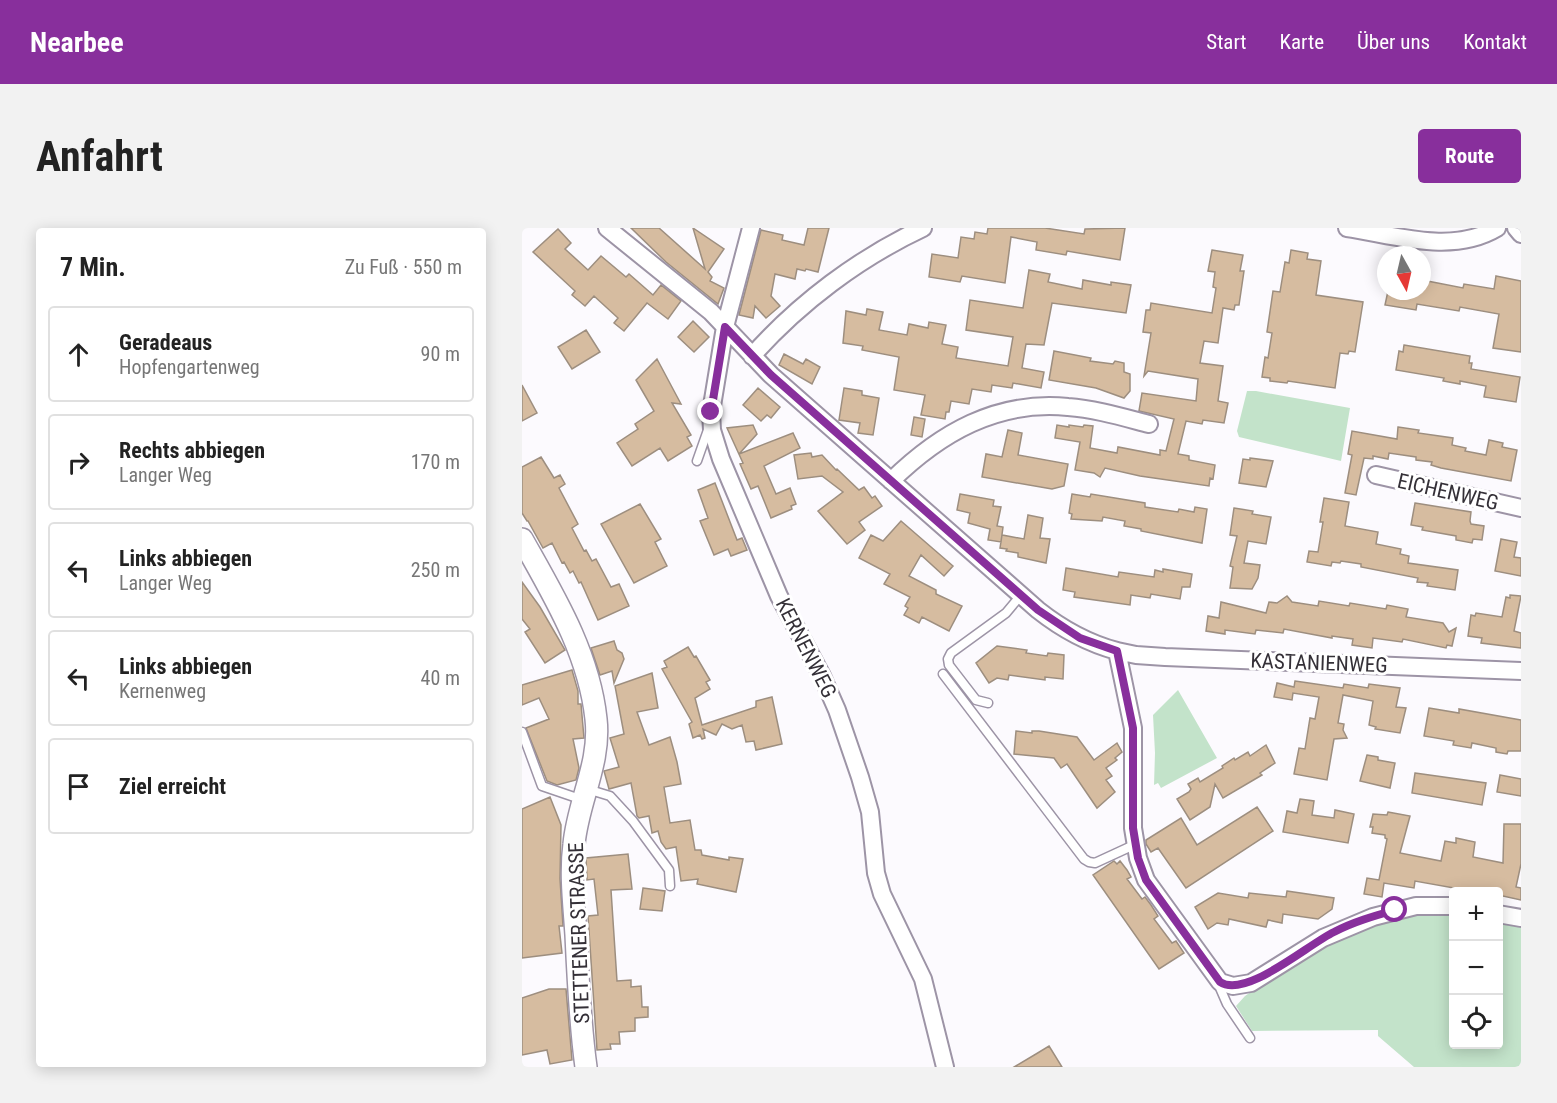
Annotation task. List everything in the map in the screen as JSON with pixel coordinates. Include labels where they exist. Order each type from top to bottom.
[{"type":"street","name":"KASTANIENWEG","points":[[607,228],[706,307],[752,357],[1021,596],[1073,634],[1098,645],[1136,655],[1521,671]]},
{"type":"street","name":"KERNENWEG","points":[[751,228],[725,327],[711,424],[721,459],[779,596],[822,676],[842,723],[870,812],[876,873],[882,894],[923,979],[945,1067]]},
{"type":"street","points":[[1347,228],[1443,242],[1470,239],[1497,228]]},
{"type":"street","points":[[1516,228],[1521,234]]},
{"type":"street","points":[[752,357],[779,328],[830,285],[917,229]]},
{"type":"street","points":[[891,481],[917,456],[943,438],[977,421],[1010,411],[1031,407],[1069,407],[1149,424]]},
{"type":"street","name":"EICHENWEG","points":[[1376,476],[1521,508]]},
{"type":"street","name":"STETTENER STRASSE","points":[[522,539],[570,628],[590,682],[595,712],[597,740],[574,837],[573,864],[586,1067]]},
{"type":"street","points":[[1117,651],[1133,728],[1134,845],[1141,869],[1149,885],[1216,978],[1228,986],[1244,985],[1263,976],[1323,938],[1360,921],[1406,908],[1426,905],[1449,906]]},
{"type":"street","points":[[1503,915],[1521,918]]},
{"type":"lane","points":[[697,461],[711,424]]},
{"type":"lane","points":[[988,703],[976,700],[950,665],[948,657],[1008,611],[1021,596]]},
{"type":"lane","points":[[943,674],[1084,859],[1095,863],[1134,845]]},
{"type":"lane","points":[[522,732],[542,786],[585,795],[610,796],[633,821],[669,870],[670,886]]},
{"type":"lane","points":[[1216,978],[1227,1004],[1250,1038]]},
{"type":"green space","points":[[1247,391],[1350,408],[1341,461],[1239,437],[1237,431]]},
{"type":"green space","points":[[1178,690],[1217,758],[1161,788],[1158,783],[1154,785],[1153,715]]},
{"type":"green space","points":[[1449,913],[1449,1049],[1503,1049],[1503,921],[1521,924],[1521,1067],[1414,1067],[1378,1036],[1378,1030],[1252,1031],[1236,1006],[1245,996],[1293,963],[1338,937],[1403,915]]},
{"type":"building","points":[[631,228],[659,228],[705,269],[693,228],[724,249],[708,272],[712,277],[710,281],[724,288],[718,304],[666,262]]},
{"type":"building","points":[[808,228],[829,228],[818,272],[797,269],[795,279],[775,274],[771,296],[780,306],[766,318],[755,306],[753,318],[739,315],[761,230],[783,235],[782,240],[804,245]]},
{"type":"building","points":[[988,228],[1045,228],[1084,234],[1085,229],[1125,228],[1120,260],[1067,251],[1066,255],[1036,250],[1037,242],[1011,237],[1005,283],[962,276],[960,282],[929,277],[932,254],[958,258],[961,237],[974,239],[975,232],[987,234]]},
{"type":"building","points":[[558,229],[571,243],[565,249],[588,270],[601,256],[626,277],[629,274],[653,295],[661,285],[681,301],[668,319],[647,303],[624,331],[614,323],[618,318],[594,296],[585,306],[572,295],[575,291],[533,252]]},
{"type":"building","points":[[1212,250],[1243,255],[1240,271],[1244,271],[1239,305],[1235,305],[1234,310],[1223,308],[1218,343],[1204,341],[1200,363],[1223,366],[1218,401],[1228,403],[1224,423],[1203,420],[1202,424],[1186,421],[1178,454],[1189,456],[1189,460],[1215,465],[1213,479],[1210,478],[1209,486],[1140,476],[1105,468],[1100,477],[1094,473],[1075,470],[1080,442],[1055,438],[1057,425],[1093,426],[1090,448],[1117,453],[1118,447],[1160,455],[1160,450],[1166,451],[1174,419],[1139,411],[1142,393],[1196,401],[1198,379],[1148,371],[1144,376],[1151,333],[1143,332],[1146,310],[1150,310],[1151,303],[1212,313],[1216,288],[1213,287],[1215,272],[1208,271]]},
{"type":"building","points":[[1291,250],[1308,253],[1307,259],[1321,261],[1316,295],[1363,302],[1355,352],[1340,353],[1335,388],[1288,381],[1287,383],[1270,381],[1270,378],[1262,377],[1272,333],[1267,332],[1273,291],[1280,292],[1285,262],[1289,263]]},
{"type":"building","points":[[1029,270],[1050,274],[1048,282],[1082,289],[1083,280],[1111,285],[1111,282],[1131,285],[1126,313],[1052,303],[1044,345],[1026,344],[1022,368],[1044,372],[1041,388],[1013,383],[1012,388],[992,385],[991,392],[972,389],[969,404],[951,401],[945,419],[921,415],[925,395],[894,390],[899,357],[862,350],[863,346],[843,343],[846,311],[866,315],[867,309],[883,312],[879,330],[907,335],[909,324],[928,328],[929,322],[946,325],[942,344],[958,347],[956,358],[1008,366],[1013,337],[966,330],[970,300],[1023,308]]},
{"type":"building","points":[[1496,276],[1521,281],[1521,352],[1493,348],[1499,314],[1460,307],[1459,311],[1417,304],[1416,310],[1385,305],[1386,300],[1431,300],[1431,282],[1463,288],[1464,284],[1494,289]]},
{"type":"building","points":[[693,321],[709,337],[694,352],[678,337]]},
{"type":"building","points":[[586,330],[600,352],[572,369],[558,347]]},
{"type":"building","points":[[1404,345],[1470,356],[1471,369],[1520,377],[1516,402],[1484,397],[1486,386],[1460,381],[1460,384],[1443,381],[1444,378],[1396,370],[1399,351],[1403,352]]},
{"type":"building","points":[[1054,351],[1091,358],[1090,361],[1124,363],[1124,372],[1130,374],[1130,391],[1124,398],[1096,388],[1049,380]]},
{"type":"building","points":[[784,354],[803,364],[806,359],[820,367],[812,384],[779,365]]},
{"type":"building","points":[[657,359],[681,404],[672,403],[691,435],[687,437],[692,446],[668,461],[660,448],[632,466],[617,443],[638,429],[635,424],[654,411],[636,380]]},
{"type":"building","points":[[522,385],[537,413],[522,421]]},
{"type":"building","points":[[758,388],[780,407],[771,418],[767,415],[761,421],[743,405]]},
{"type":"building","points":[[844,388],[862,391],[862,395],[879,398],[873,435],[858,433],[860,423],[839,420]]},
{"type":"building","points":[[914,417],[925,419],[922,437],[911,435]]},
{"type":"building","points":[[753,425],[757,434],[739,454],[793,433],[800,448],[764,466],[776,494],[790,488],[796,504],[791,506],[792,509],[771,518],[758,486],[751,489],[740,464],[743,463],[727,428]]},
{"type":"building","points":[[1398,427],[1419,430],[1418,433],[1453,438],[1452,445],[1466,448],[1465,451],[1486,455],[1489,440],[1503,443],[1502,447],[1517,450],[1511,481],[1441,468],[1431,465],[1432,462],[1416,460],[1416,457],[1389,453],[1388,459],[1373,456],[1373,459],[1364,458],[1356,495],[1345,493],[1352,455],[1348,454],[1352,431],[1397,439]]},
{"type":"building","points":[[1008,430],[1022,433],[1018,455],[1068,464],[1064,486],[1052,489],[982,477],[986,454],[1002,457]]},
{"type":"building","points":[[811,453],[812,457],[822,455],[859,490],[864,487],[872,498],[875,496],[882,506],[859,522],[865,530],[847,544],[818,511],[843,492],[822,476],[798,479],[794,455]]},
{"type":"building","points":[[541,457],[554,478],[560,475],[565,484],[559,488],[578,524],[572,528],[584,551],[586,550],[592,561],[596,559],[611,587],[619,584],[629,606],[598,620],[581,582],[579,583],[573,571],[570,573],[564,562],[562,563],[552,543],[543,548],[522,513],[522,467]]},
{"type":"building","points":[[1250,458],[1273,461],[1266,487],[1239,483],[1243,459],[1250,460]]},
{"type":"building","points":[[715,483],[737,540],[742,538],[747,550],[731,556],[728,549],[714,555],[700,521],[708,518],[698,490]]},
{"type":"building","points":[[960,494],[994,500],[993,506],[1001,507],[997,526],[1003,527],[1001,542],[988,540],[990,529],[968,523],[970,513],[957,510]]},
{"type":"building","points":[[1072,494],[1090,497],[1091,494],[1145,503],[1145,507],[1178,512],[1179,509],[1194,512],[1195,507],[1207,509],[1202,543],[1141,531],[1141,529],[1124,526],[1125,521],[1103,517],[1102,521],[1071,519],[1072,514],[1069,513]]},
{"type":"building","points":[[1324,498],[1349,502],[1345,526],[1378,532],[1376,544],[1401,549],[1400,554],[1409,556],[1408,563],[1458,570],[1455,590],[1427,586],[1428,583],[1417,582],[1418,578],[1361,567],[1361,564],[1341,561],[1340,563],[1332,562],[1331,566],[1307,562],[1309,551],[1318,552]]},
{"type":"building","points":[[1415,503],[1471,512],[1471,524],[1484,526],[1482,540],[1473,539],[1472,543],[1456,540],[1456,536],[1422,530],[1423,527],[1411,525]]},
{"type":"building","points":[[640,504],[661,539],[655,542],[667,566],[634,583],[601,524]]},
{"type":"building","points":[[1234,508],[1271,517],[1266,544],[1248,541],[1244,563],[1260,565],[1258,578],[1252,589],[1230,588],[1233,567],[1230,566],[1237,536],[1230,535]]},
{"type":"building","points":[[1028,515],[1043,518],[1040,538],[1050,539],[1046,563],[1018,557],[1018,553],[1000,548],[1002,535],[1024,539]]},
{"type":"building","points":[[901,521],[953,566],[944,576],[921,555],[909,576],[936,590],[936,594],[962,606],[949,631],[922,617],[919,623],[904,615],[908,608],[905,606],[910,597],[884,584],[890,574],[859,558],[871,535],[883,541]]},
{"type":"building","points":[[1501,539],[1517,542],[1514,557],[1521,558],[1521,576],[1495,571]]},
{"type":"building","points":[[1066,568],[1118,577],[1119,572],[1154,577],[1155,570],[1163,572],[1163,569],[1192,574],[1190,587],[1182,587],[1180,599],[1151,594],[1150,598],[1131,595],[1130,605],[1074,597],[1075,592],[1063,590]]},
{"type":"building","points":[[522,582],[540,607],[565,650],[545,663],[525,632],[530,629],[522,619]]},
{"type":"building","points":[[1510,595],[1521,596],[1514,631],[1521,633],[1521,648],[1481,643],[1482,638],[1468,636],[1471,615],[1475,616],[1476,613],[1502,617],[1506,597],[1510,598]]},
{"type":"building","points":[[1287,596],[1292,602],[1318,606],[1319,601],[1349,606],[1350,603],[1386,609],[1387,605],[1408,609],[1406,617],[1443,623],[1449,632],[1456,628],[1452,646],[1447,645],[1446,648],[1403,639],[1402,642],[1373,638],[1372,648],[1352,645],[1353,639],[1332,636],[1332,638],[1284,629],[1283,633],[1256,630],[1255,634],[1225,630],[1225,634],[1206,631],[1208,616],[1219,618],[1221,602],[1266,613],[1269,602],[1277,603]]},
{"type":"building","points":[[614,641],[624,659],[614,683],[612,671],[600,675],[591,648]]},
{"type":"building","points":[[997,646],[1027,650],[1026,653],[1047,656],[1048,653],[1064,655],[1063,679],[1045,677],[1045,680],[1009,675],[1008,680],[997,678],[989,683],[976,663]]},
{"type":"building","points":[[688,647],[710,680],[706,682],[710,689],[695,698],[702,725],[756,707],[756,701],[772,697],[782,744],[756,750],[754,741],[746,742],[742,725],[732,729],[722,724],[716,735],[703,729],[705,738],[702,739],[700,735],[693,738],[689,724],[692,722],[662,669],[667,667],[664,661]]},
{"type":"building","points":[[572,670],[578,691],[578,704],[581,704],[584,738],[573,739],[579,768],[576,780],[557,785],[547,781],[526,728],[549,719],[539,698],[522,705],[522,685]]},
{"type":"building","points":[[652,673],[658,708],[637,712],[649,745],[670,737],[681,784],[664,787],[670,823],[690,820],[695,850],[701,850],[702,855],[729,860],[729,857],[743,859],[736,892],[697,884],[698,879],[681,881],[676,847],[666,849],[658,831],[652,833],[649,816],[639,818],[637,816],[631,783],[609,789],[604,771],[619,767],[610,738],[624,734],[615,686]]},
{"type":"building","points":[[1295,681],[1343,688],[1344,684],[1368,688],[1369,684],[1400,688],[1396,707],[1406,708],[1400,733],[1375,729],[1376,727],[1369,725],[1373,701],[1343,695],[1338,723],[1344,724],[1343,730],[1347,738],[1334,739],[1327,780],[1294,774],[1299,748],[1305,749],[1310,718],[1315,719],[1319,697],[1293,693],[1292,700],[1274,697],[1277,683],[1294,687]]},
{"type":"building","points":[[1429,708],[1459,713],[1459,709],[1521,720],[1521,751],[1508,751],[1507,754],[1496,752],[1496,748],[1472,743],[1471,748],[1453,745],[1454,741],[1424,736]]},
{"type":"building","points":[[1016,731],[1032,733],[1032,731],[1039,731],[1077,737],[1094,760],[1117,743],[1122,752],[1115,758],[1117,760],[1106,768],[1112,776],[1106,780],[1115,792],[1097,808],[1067,764],[1061,768],[1054,758],[1014,754]]},
{"type":"building","points":[[1266,745],[1275,763],[1260,773],[1262,775],[1223,798],[1215,784],[1210,807],[1190,820],[1177,799],[1189,792],[1191,789],[1188,784],[1198,778],[1200,782],[1223,768],[1222,766],[1234,758],[1235,760],[1248,752],[1250,756]]},
{"type":"building","points":[[1367,755],[1395,763],[1390,788],[1360,781]]},
{"type":"building","points":[[1415,773],[1486,783],[1482,805],[1412,793]]},
{"type":"building","points":[[1500,775],[1521,779],[1521,796],[1497,792]]},
{"type":"building","points":[[550,797],[561,825],[560,879],[563,926],[559,926],[562,953],[522,958],[522,809]]},
{"type":"building","points":[[1300,799],[1314,801],[1312,815],[1334,818],[1335,810],[1354,814],[1348,843],[1283,832],[1287,811],[1297,813]]},
{"type":"building","points":[[1257,807],[1273,831],[1186,888],[1158,848],[1151,852],[1146,844],[1146,840],[1181,818],[1197,845]]},
{"type":"building","points":[[1388,812],[1410,816],[1400,853],[1441,861],[1445,841],[1456,843],[1456,838],[1475,842],[1473,857],[1503,863],[1504,824],[1521,824],[1521,864],[1516,887],[1521,888],[1521,900],[1503,896],[1503,887],[1449,887],[1415,881],[1414,888],[1384,883],[1382,897],[1364,894],[1367,878],[1379,880],[1387,839],[1385,835],[1372,833],[1373,827],[1370,827],[1373,814],[1387,815]]},
{"type":"building","points":[[628,854],[632,889],[611,890],[617,981],[631,980],[631,987],[641,986],[642,1007],[648,1007],[648,1017],[635,1018],[635,1031],[619,1032],[620,1044],[610,1044],[611,1049],[597,1050],[588,916],[598,915],[594,879],[587,880],[586,858]]},
{"type":"building","points":[[1114,861],[1117,864],[1120,861],[1127,870],[1131,877],[1127,879],[1142,899],[1145,897],[1158,916],[1154,919],[1172,943],[1176,941],[1184,953],[1159,969],[1093,875]]},
{"type":"building","points":[[643,888],[665,891],[662,911],[640,909]]},
{"type":"building","points":[[1287,891],[1334,898],[1332,909],[1318,919],[1283,914],[1282,923],[1268,920],[1266,927],[1229,919],[1228,925],[1217,923],[1208,929],[1195,907],[1218,893],[1248,898],[1249,893],[1286,897]]},
{"type":"building","points":[[549,989],[566,989],[572,1060],[550,1064],[547,1050],[522,1055],[522,998]]},
{"type":"building","points":[[1049,1046],[1062,1067],[1014,1067],[1036,1054]]},
{"type":"route","points":[[711,412],[725,327],[771,375],[1021,596],[1058,625],[1080,638],[1117,651],[1132,717],[1133,828],[1134,845],[1139,863],[1149,885],[1220,982],[1228,986],[1251,983],[1334,932],[1395,910]]}]
